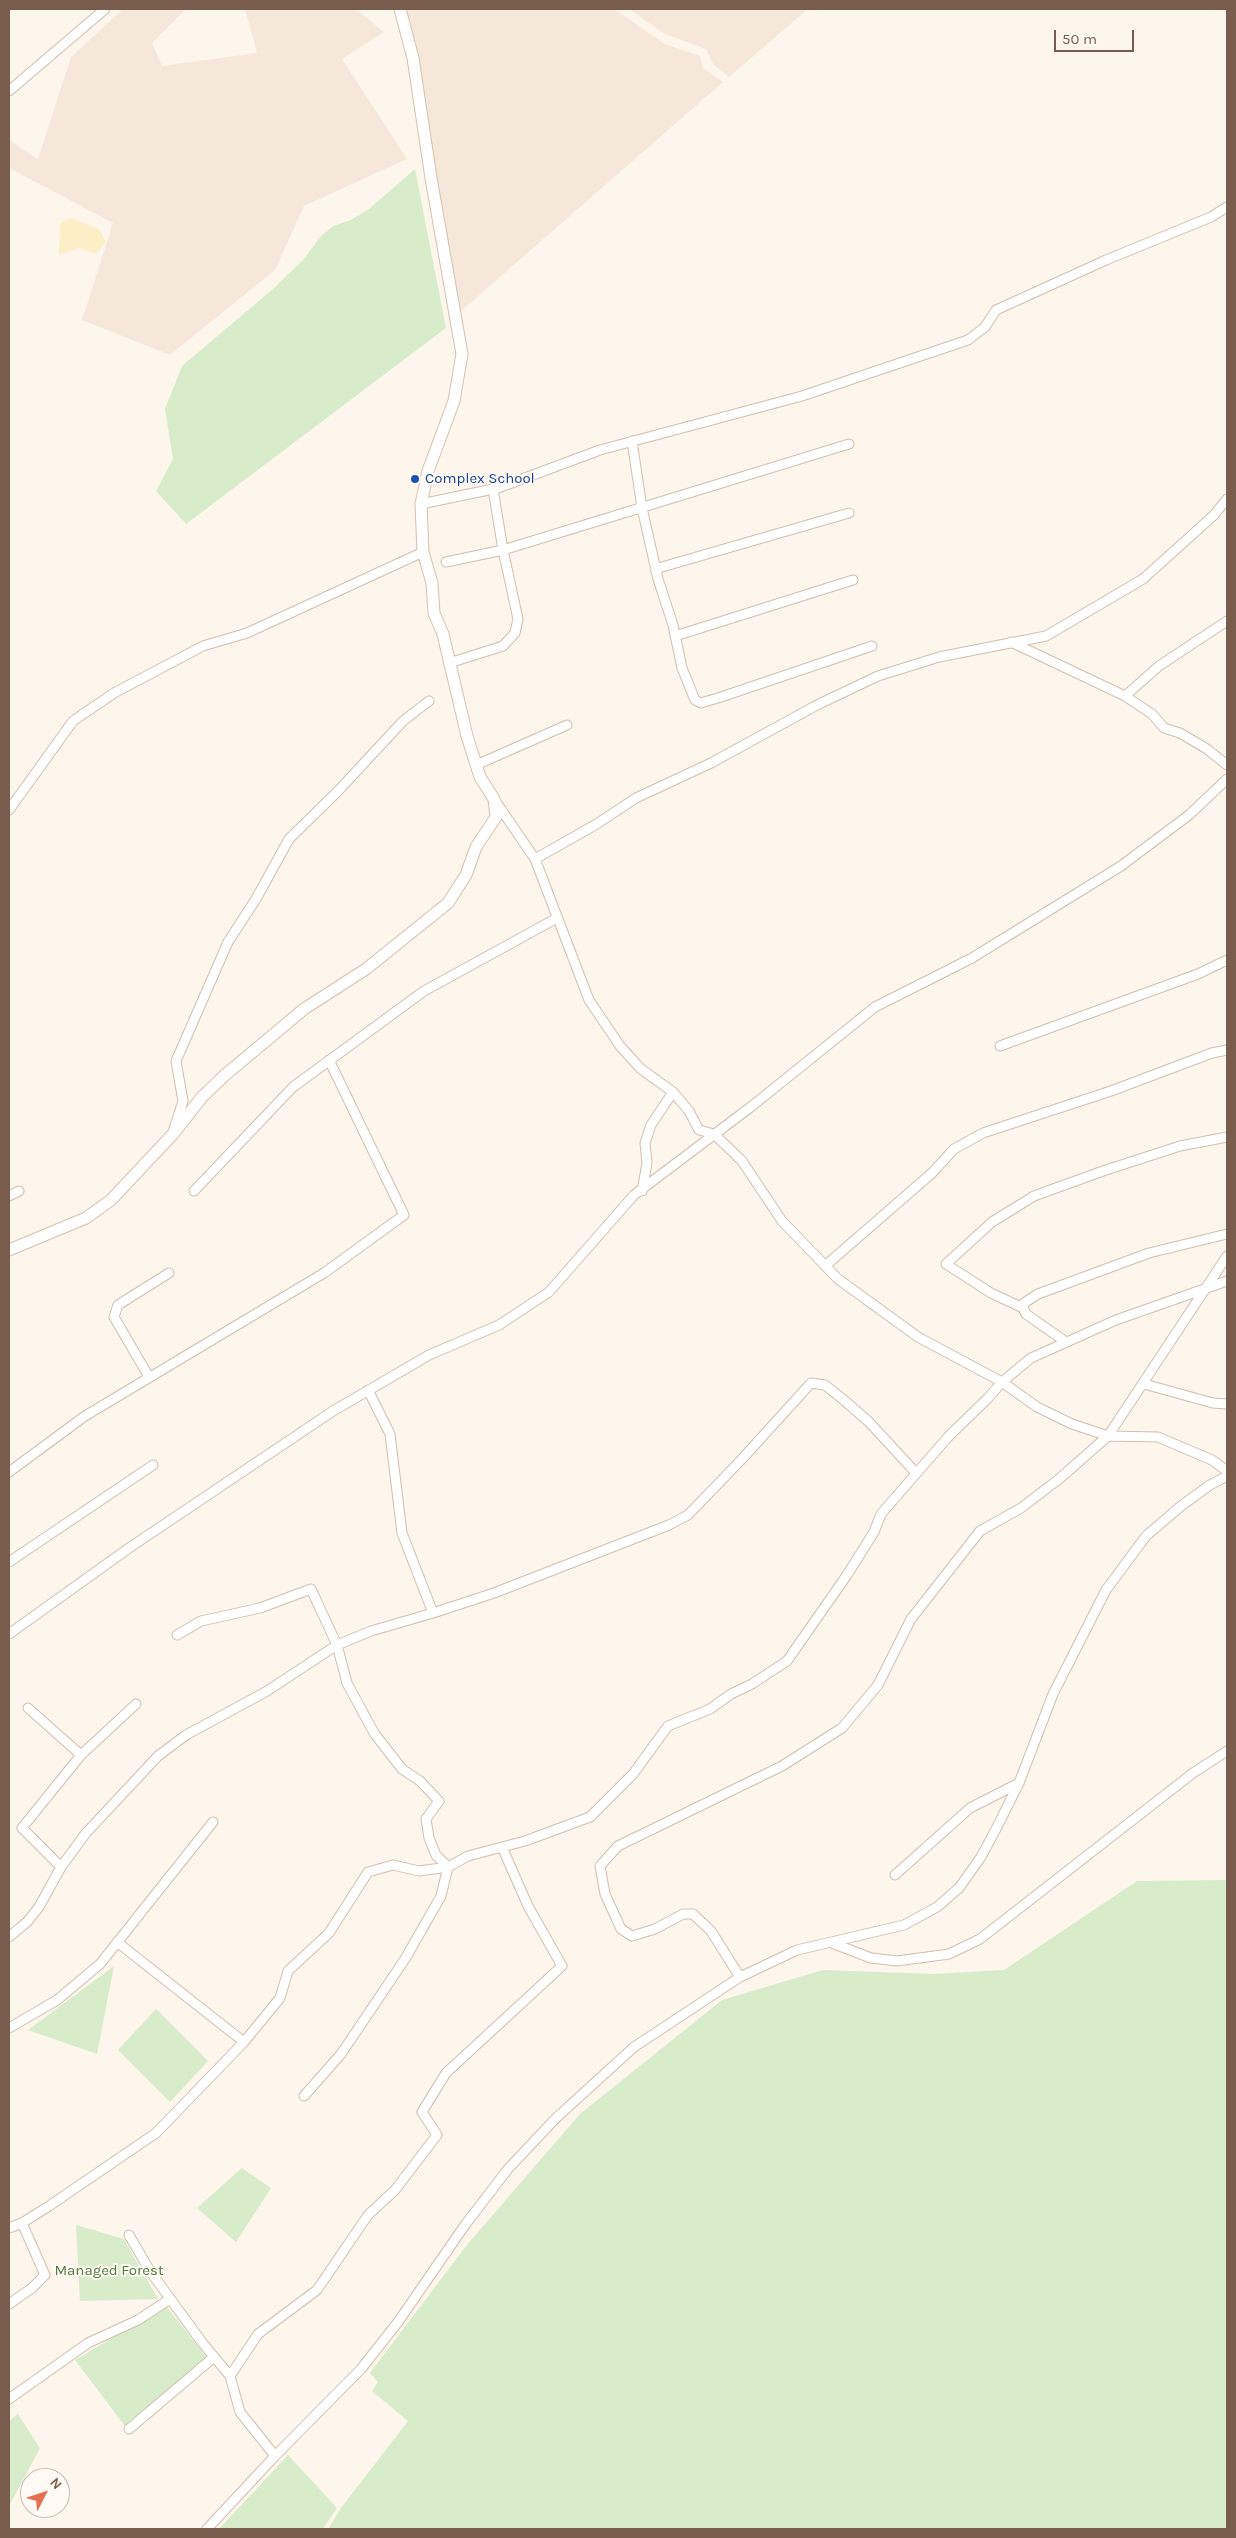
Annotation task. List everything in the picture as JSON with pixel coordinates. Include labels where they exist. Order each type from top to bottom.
[{"type":"main road","points":[[9,1250],[86,1218],[116,1194],[172,1134],[202,1097],[225,1075],[304,1009],[366,969],[448,904],[466,874],[476,847],[496,817],[494,799],[480,777],[476,764],[443,634],[434,613],[432,583],[423,552],[421,504],[428,471],[454,401],[462,354],[430,178],[413,58],[400,9]]},
{"type":"street","points":[[9,91],[105,9]]},
{"type":"street","points":[[421,504],[494,489],[600,450],[802,396],[968,340],[985,327],[996,310],[1106,260],[1211,217],[1227,207]]},
{"type":"street","points":[[632,441],[642,508],[655,569],[675,636],[682,668],[695,700],[701,703],[872,646]]},
{"type":"street","points":[[446,562],[503,550],[849,444]]},
{"type":"street","points":[[449,663],[503,646],[515,633],[518,619],[503,550],[494,489]]},
{"type":"street","points":[[535,859],[596,825],[636,798],[711,763],[817,705],[878,676],[939,657],[1046,636],[1143,579],[1214,515],[1227,498]]},
{"type":"street","points":[[655,569],[849,513]]},
{"type":"street","points":[[9,810],[73,721],[114,693],[203,646],[247,633],[423,552]]},
{"type":"street","points":[[675,636],[852,580]]},
{"type":"street","points":[[1125,696],[1159,666],[1227,621]]},
{"type":"street","points":[[1011,642],[1125,696],[1152,714],[1164,728],[1180,732],[1207,749],[1227,765]]},
{"type":"street","points":[[172,1134],[183,1101],[176,1061],[228,942],[252,906],[289,838],[339,790],[403,721],[429,701]]},
{"type":"street","points":[[476,764],[567,725]]},
{"type":"street","points":[[9,1634],[129,1548],[368,1390],[429,1355],[498,1325],[548,1292],[634,1195],[642,1191],[875,1007],[972,958],[1121,866],[1189,816],[1227,779]]},
{"type":"street","points":[[494,799],[535,859],[589,1000],[602,1021],[620,1046],[642,1069],[673,1092],[689,1111],[699,1130],[714,1134],[742,1162],[782,1221],[838,1279],[918,1336],[1002,1382],[1037,1407],[1072,1424],[1108,1436],[1158,1437],[1212,1460],[1227,1471]]},
{"type":"street","points":[[194,1191],[293,1087],[424,991],[557,918]]},
{"type":"street","points":[[1000,1046],[1198,974],[1227,960]]},
{"type":"street","points":[[825,1266],[932,1173],[954,1149],[982,1133],[1111,1091],[1212,1053],[1227,1050]]},
{"type":"street","points":[[9,1472],[85,1416],[324,1273],[404,1215],[329,1060]]},
{"type":"street","points":[[642,1191],[647,1163],[646,1143],[651,1125],[673,1092]]},
{"type":"street","points":[[1066,1342],[1026,1314],[1023,1308],[991,1293],[946,1264],[992,1222],[1034,1196],[1102,1171],[1180,1146],[1227,1137]]},
{"type":"street","points":[[9,1196],[19,1191]]},
{"type":"street","points":[[1023,1308],[1024,1303],[1038,1294],[1149,1253],[1227,1234]]},
{"type":"street","points":[[740,1978],[711,1931],[693,1914],[683,1914],[655,1928],[632,1936],[621,1929],[605,1894],[600,1866],[618,1846],[782,1766],[842,1728],[878,1685],[911,1619],[980,1531],[1021,1508],[1059,1479],[1108,1436],[1227,1256]]},
{"type":"street","points":[[149,1377],[114,1317],[118,1305],[169,1273]]},
{"type":"street","points":[[9,2228],[22,2223],[156,2133],[244,2042],[280,1998],[288,1971],[329,1933],[368,1872],[393,1865],[419,1871],[448,1867],[468,1856],[525,1841],[590,1817],[634,1774],[668,1726],[710,1709],[731,1694],[752,1684],[787,1661],[847,1575],[874,1532],[881,1514],[916,1473],[1002,1382],[1031,1358],[1066,1342],[1126,1316],[1227,1282]]},
{"type":"street","points":[[9,1937],[27,1922],[39,1908],[61,1867],[86,1833],[158,1756],[186,1735],[267,1691],[337,1645],[371,1631],[494,1593],[669,1525],[688,1515],[754,1446],[810,1383],[825,1385],[845,1401],[869,1422],[916,1473]]},
{"type":"street","points":[[1144,1384],[1213,1403],[1227,1404]]},
{"type":"street","points":[[368,1390],[390,1434],[402,1533],[433,1613]]},
{"type":"street","points":[[9,1562],[153,1466]]},
{"type":"street","points":[[207,2529],[275,2456],[361,2369],[398,2322],[465,2225],[508,2169],[555,2119],[634,2047],[740,1978],[796,1950],[904,1925],[937,1907],[959,1888],[981,1857],[1019,1783],[1053,1694],[1106,1590],[1146,1536],[1188,1501],[1227,1476]]},
{"type":"street","points":[[177,1635],[201,1621],[260,1608],[311,1589],[337,1645],[347,1683],[374,1733],[402,1769],[420,1782],[439,1801],[426,1819],[429,1838],[436,1855],[448,1867]]},
{"type":"street","points":[[61,1867],[22,1828],[82,1756],[136,1704]]},
{"type":"street","points":[[28,1708],[82,1756]]},
{"type":"street","points":[[832,1943],[871,1958],[897,1961],[923,1959],[957,1951],[980,1939],[1193,1773],[1227,1751]]},
{"type":"street","points":[[895,1875],[970,1808],[1019,1783]]},
{"type":"street","points":[[9,2028],[57,2000],[100,1964],[212,1822]]},
{"type":"street","points":[[230,2376],[258,2334],[317,2290],[368,2215],[395,2190],[437,2135],[422,2112],[446,2073],[562,1966],[528,1906],[502,1847]]},
{"type":"street","points":[[304,2096],[341,2054],[405,1959],[441,1896],[448,1867]]},
{"type":"street","points":[[117,1942],[244,2042]]},
{"type":"street","points":[[9,2304],[32,2288],[45,2275],[22,2223]]},
{"type":"street","points":[[129,2235],[150,2272],[230,2376],[240,2412],[275,2456]]},
{"type":"street","points":[[9,2399],[88,2343],[138,2320],[170,2299]]},
{"type":"street","points":[[129,2429],[214,2357]]},
{"type":"shaded area","points":[[123,9],[186,9],[152,43],[162,66],[257,53],[245,9],[356,9],[384,32],[342,59],[407,159],[304,206],[275,270],[170,355],[82,320],[113,223],[9,168],[9,140],[38,159],[71,57]]},
{"type":"shaded area","points":[[404,9],[614,9],[665,44],[700,56],[703,68],[723,82],[460,312]]},
{"type":"shaded area","points":[[629,9],[808,9],[729,77],[713,64],[706,49],[665,34]]},
{"type":"green space","points":[[415,169],[446,328],[186,524],[156,491],[173,459],[165,409],[182,366],[273,289],[304,259],[320,237],[333,226],[351,220],[369,209]]},
{"type":"green space","points":[[1227,1880],[1227,2529],[328,2529],[341,2508],[408,2421],[372,2391],[378,2382],[370,2373],[466,2246],[580,2114],[722,2000],[823,1970],[934,1974],[1004,1970],[1137,1881]]},
{"type":"green space","points":[[114,1966],[97,2054],[28,2030]]},
{"type":"green space","points":[[156,2009],[208,2061],[170,2102],[118,2050]]},
{"type":"green space","points":[[242,2168],[271,2188],[236,2242],[197,2208]]},
{"type":"green space","name":"Managed Forest","points":[[76,2225],[124,2239],[158,2299],[80,2301]]},
{"type":"green space","points":[[166,2306],[207,2358],[125,2426],[75,2360]]},
{"type":"green space","points":[[18,2414],[40,2448],[29,2468],[20,2468],[20,2485],[9,2506],[9,2421]]},
{"type":"green space","points":[[288,2455],[337,2508],[323,2529],[219,2529]]},
{"type":"sand","points":[[71,218],[99,229],[106,242],[96,254],[79,248],[59,255],[60,223]]},
{"type":"place","name":"Complex School","points":[[415,479]]}]
